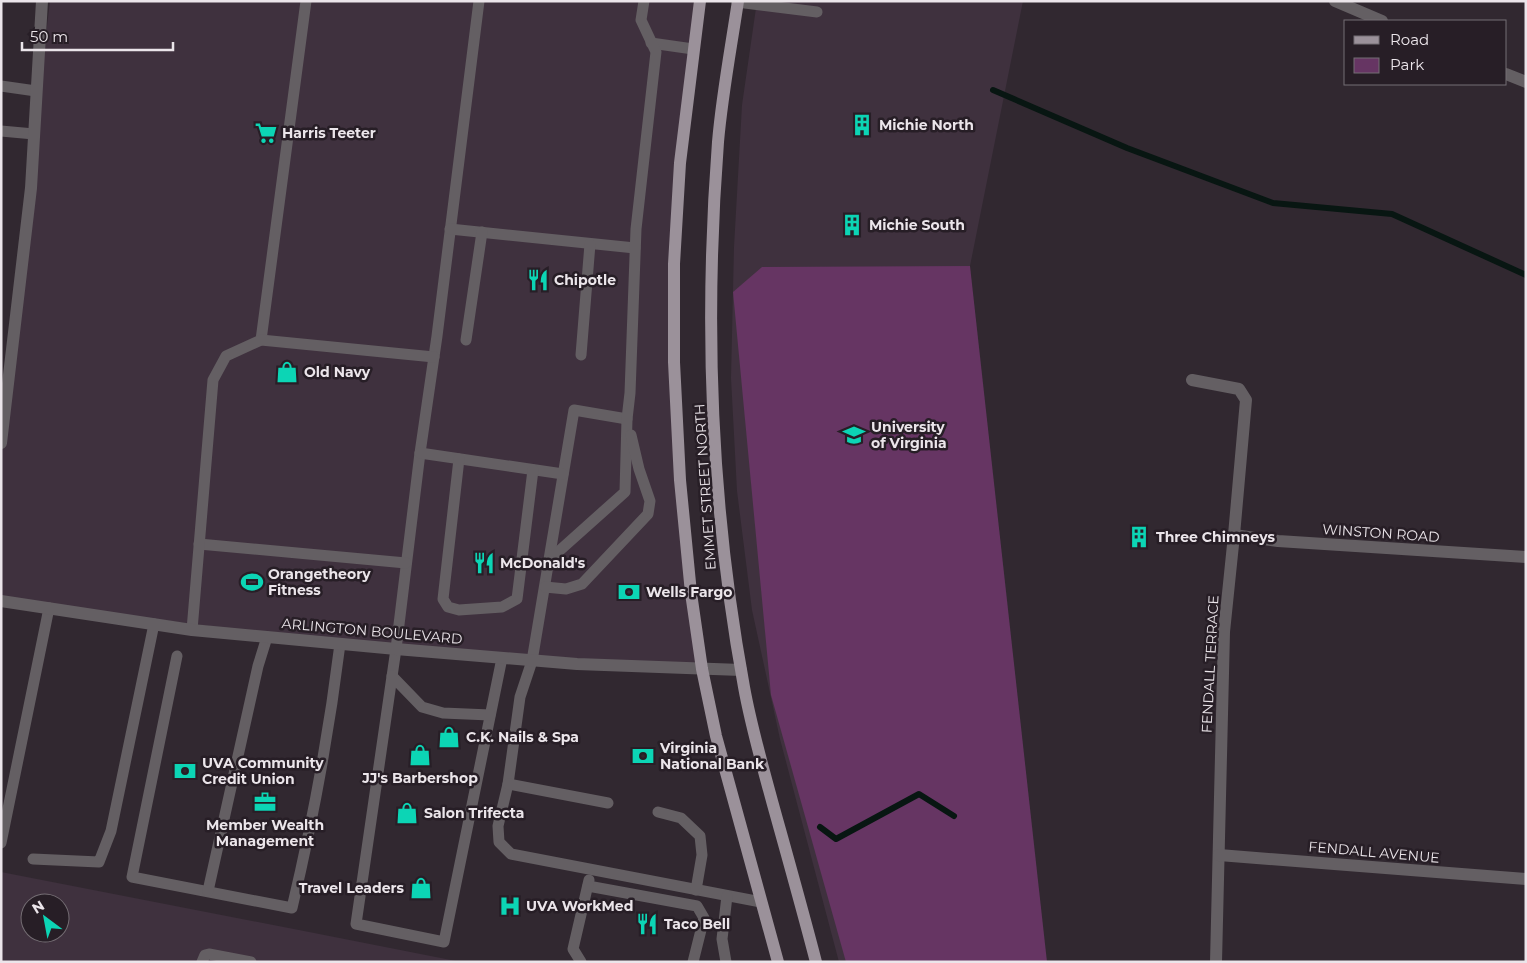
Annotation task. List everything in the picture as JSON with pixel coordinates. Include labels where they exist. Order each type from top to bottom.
[{"type":"main road","name":"EMMET STREET NORTH","points":[[700,1],[680,163],[674,264],[674,362],[680,480],[691,593],[702,669],[716,736],[778,962]]},
{"type":"main road","name":"EMMET STREET NORTH","points":[[738,2],[718,140],[713,237],[711,310],[716,468],[727,582],[745,691],[816,962]]},
{"type":"street","points":[[1,443],[30,188],[42,1]]},
{"type":"street","points":[[1336,1],[1380,20]]},
{"type":"street","points":[[1507,74],[1526,82]]},
{"type":"street","name":"FENDALL TERRACE","points":[[1192,380],[1239,389],[1246,400],[1224,632],[1216,962]]},
{"type":"street","name":"WINSTON ROAD","points":[[1234,535],[1278,541],[1526,557]]},
{"type":"street","name":"ARLINGTON BOULEVARD","points":[[1,601],[192,630],[340,644],[576,664],[741,670]]},
{"type":"street","name":"FENDALL AVENUE","points":[[1219,855],[1526,879]]},
{"type":"lane","points":[[261,340],[306,1]]},
{"type":"lane","points":[[479,1],[396,649],[356,924],[444,942],[502,658]]},
{"type":"lane","points":[[549,560],[625,492],[635,248],[656,52],[641,20],[644,1]]},
{"type":"lane","points":[[738,2],[818,12]]},
{"type":"lane","points":[[651,43],[693,49]]},
{"type":"lane","points":[[1,86],[36,90]]},
{"type":"lane","points":[[1,131],[34,134]]},
{"type":"lane","points":[[450,228],[635,248]]},
{"type":"lane","points":[[466,340],[482,232]]},
{"type":"lane","points":[[581,355],[590,244]]},
{"type":"lane","points":[[192,630],[213,380],[226,356],[261,340],[434,357]]},
{"type":"lane","points":[[627,419],[574,410],[532,661],[520,697],[508,784],[498,826],[499,842],[511,854],[592,868],[761,902]]},
{"type":"lane","points":[[545,587],[566,589],[582,584],[648,514],[650,501],[639,469],[627,419]]},
{"type":"lane","points":[[420,453],[564,474]]},
{"type":"lane","points":[[459,459],[443,599],[448,607],[459,610],[502,607],[517,598],[533,470]]},
{"type":"lane","points":[[199,544],[406,563]]},
{"type":"lane","points":[[1,843],[49,608]]},
{"type":"lane","points":[[33,859],[100,862],[111,831],[154,624]]},
{"type":"lane","points":[[208,891],[258,666],[267,637]]},
{"type":"lane","points":[[177,656],[132,877],[292,908],[312,822],[335,690],[340,644]]},
{"type":"lane","points":[[392,676],[422,707],[443,713],[490,715]]},
{"type":"lane","points":[[508,784],[608,803]]},
{"type":"lane","points":[[658,812],[680,818],[700,836],[702,855],[696,890]]},
{"type":"lane","points":[[581,962],[573,949],[592,868]]},
{"type":"lane","points":[[588,886],[697,906],[704,918],[692,962]]},
{"type":"lane","points":[[726,962],[722,939],[727,896]]},
{"type":"lane","points":[[202,962],[204,955],[209,954],[251,962]]},
{"type":"shaded area","points":[[50,1],[701,1],[680,163],[674,362],[702,669],[396,649],[1,600],[1,417]]},
{"type":"shaded area","name":"University of Virginia","points":[[757,1],[1023,1],[970,266],[990,962],[839,962],[780,739],[752,610],[737,491],[731,378],[734,247],[742,105]]},
{"type":"shaded area","points":[[1,872],[461,962],[1,962]]},
{"type":"green space","name":"University of Virginia","points":[[970,266],[1047,962],[846,962],[771,695],[733,292],[762,267]]},
{"type":"waterway","points":[[993,90],[1127,148],[1273,203],[1392,214],[1526,275]]},
{"type":"waterway","points":[[820,827],[836,839],[919,794],[954,816]]},
{"type":"place","name":"Michie North","points":[[862,125]]},
{"type":"place","name":"Harris Teeter","points":[[266,133]]},
{"type":"place","name":"Michie South","points":[[852,225]]},
{"type":"place","name":"Chipotle","points":[[538,280]]},
{"type":"place","name":"Old Navy","points":[[287,372]]},
{"type":"place","name":"University of Virginia","points":[[854,435]]},
{"type":"place","name":"Three Chimneys","points":[[1139,537]]},
{"type":"place","name":"McDonald's","points":[[484,563]]},
{"type":"place","name":"Orangetheory Fitness","points":[[252,582]]},
{"type":"place","name":"Wells Fargo","points":[[629,592]]},
{"type":"place","name":"C.K. Nails & Spa","points":[[449,737]]},
{"type":"place","name":"JJ's Barbershop","points":[[420,755]]},
{"type":"place","name":"Virginia National Bank","points":[[643,756]]},
{"type":"place","name":"UVA Community Credit Union","points":[[185,771]]},
{"type":"place","name":"Member Wealth Management","points":[[265,802]]},
{"type":"place","name":"Salon Trifecta","points":[[407,813]]},
{"type":"place","name":"Travel Leaders","points":[[421,888]]},
{"type":"place","name":"UVA WorkMed","points":[[510,906]]},
{"type":"place","name":"Taco Bell","points":[[647,924]]}]
